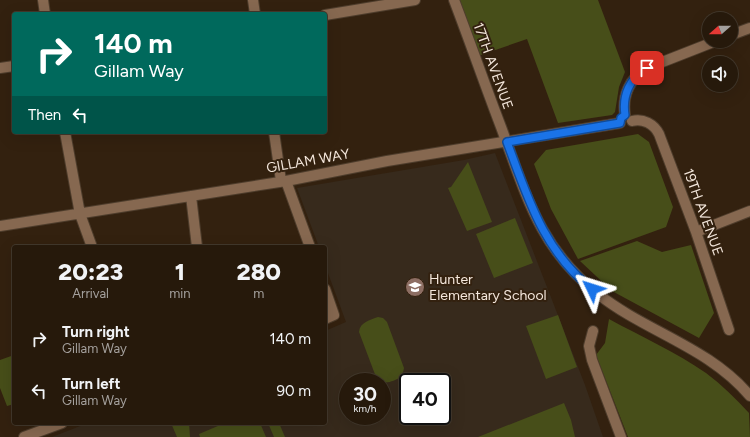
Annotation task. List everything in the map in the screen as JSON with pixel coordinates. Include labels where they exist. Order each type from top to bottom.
[{"type":"street","points":[[43,0],[45,12]]},
{"type":"street","points":[[253,0],[255,12]]},
{"type":"street","points":[[327,15],[415,0]]},
{"type":"street","name":"17TH AVENUE","points":[[454,0],[507,142],[547,240],[570,270],[615,307],[691,347],[712,361],[750,396]]},
{"type":"street","points":[[738,32],[750,28]]},
{"type":"street","points":[[626,120],[625,99],[628,89],[640,72],[702,46]]},
{"type":"street","points":[[0,68],[12,66]]},
{"type":"street","name":"GILLAM WAY","points":[[0,226],[284,181],[387,161],[507,142],[626,120]]},
{"type":"street","name":"19TH AVENUE","points":[[626,120],[646,122],[657,131],[696,232],[729,330]]},
{"type":"street","points":[[65,134],[80,214],[91,245]]},
{"type":"street","points":[[274,134],[284,181],[309,245]]},
{"type":"street","points":[[191,196],[197,245]]},
{"type":"street","points":[[696,232],[750,211]]},
{"type":"street","points":[[327,300],[330,317]]},
{"type":"street","points":[[593,331],[589,346],[592,360],[621,437]]},
{"type":"street","points":[[24,437],[57,425]]},
{"type":"shaded area","points":[[495,153],[585,385],[603,437],[52,437],[83,425],[327,425],[327,330],[346,322],[327,270],[327,245],[318,245],[297,188],[464,160]]},
{"type":"green space","points":[[454,0],[598,0],[625,72],[619,87],[615,112],[612,115],[558,123],[527,39],[475,57]]},
{"type":"green space","points":[[638,134],[649,142],[673,207],[666,227],[578,259],[551,209],[534,164],[546,150]]},
{"type":"green space","points":[[468,162],[492,222],[467,231],[448,188],[451,187]]},
{"type":"green space","points":[[515,218],[533,263],[494,278],[476,234]]},
{"type":"green space","points":[[637,241],[662,252],[691,245],[714,313],[699,338],[612,291],[580,261]]},
{"type":"green space","points":[[558,315],[577,367],[546,379],[526,326]]},
{"type":"green space","points":[[378,317],[383,318],[387,322],[404,368],[403,373],[399,373],[399,378],[391,381],[391,373],[374,373],[359,332],[361,326],[369,320]]},
{"type":"green space","points":[[609,319],[683,358],[718,382],[749,413],[750,437],[628,437],[596,355],[605,343]]},
{"type":"green space","points":[[12,356],[12,405],[7,406],[0,388],[0,360]]},
{"type":"green space","points":[[564,403],[571,420],[575,437],[478,437]]},
{"type":"green space","points":[[172,425],[189,425],[190,437],[177,437]]},
{"type":"green space","points":[[220,425],[261,425],[266,437],[200,437],[199,434]]},
{"type":"green space","points":[[269,425],[280,425],[285,437],[274,437]]},
{"type":"place","name":"Hunter Elementary School","points":[[415,287]]},
{"type":"route","points":[[592,289],[570,270],[547,240],[530,202],[507,142],[620,123],[622,116],[625,115],[625,99],[630,84],[640,72],[647,68]]}]
